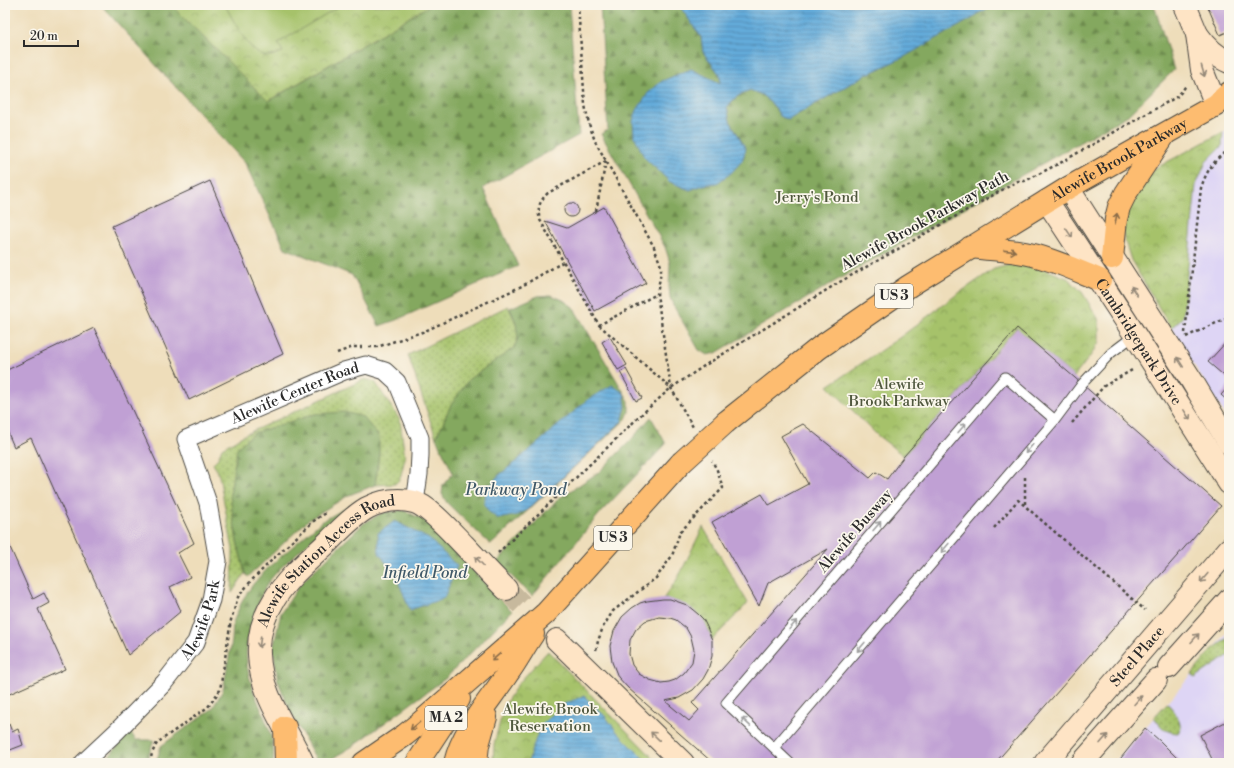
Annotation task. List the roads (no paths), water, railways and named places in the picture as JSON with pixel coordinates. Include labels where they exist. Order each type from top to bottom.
[{"type":"highway","name":"Alewife Brook Parkway","points":[[364,763],[414,728],[546,613],[681,464],[703,442],[830,340],[903,290],[1068,188],[1225,101]]},
{"type":"highway","points":[[1112,258],[1116,220],[1119,207],[1126,193],[1164,134]]},
{"type":"highway","points":[[971,247],[1018,252],[1044,258],[1100,280]]},
{"type":"highway","name":"Alewife Brook Parkway","points":[[455,763],[461,746],[472,725],[508,673],[546,613]]},
{"type":"highway","name":"MA 2","points":[[476,763],[478,745],[484,724],[492,703],[508,673]]},
{"type":"highway","name":"MA 2","points":[[417,763],[477,674]]},
{"type":"highway","points":[[285,726],[286,763]]},
{"type":"main road","points":[[1185,5],[1197,34],[1206,46],[1213,53],[1229,62]]},
{"type":"main road","points":[[1197,34],[1202,70],[1225,101]]},
{"type":"main road","name":"Cambridgepark Drive","points":[[1068,188],[1192,381],[1229,444]]},
{"type":"main road","name":"Cambridgepark Drive","points":[[1047,201],[1100,280],[1229,483]]},
{"type":"main road","name":"Alewife Station Access Road","points":[[303,763],[272,703],[266,687],[261,672],[259,644],[266,616],[286,583],[353,518],[366,509],[383,502],[398,500],[415,502],[439,519],[506,589]]},
{"type":"main road","name":"Steel Place","points":[[1045,763],[1229,548]]},
{"type":"main road","name":"Steel Place","points":[[1085,760],[1229,600]]},
{"type":"main road","points":[[558,640],[683,763]]},
{"type":"street","name":"Alewife Center Road","points":[[186,440],[344,371],[366,365],[385,371],[397,382],[420,438],[420,468],[415,502]]},
{"type":"street","name":"Alewife Park","points":[[83,763],[164,683],[196,642],[212,600],[218,561],[208,503],[186,440]]},
{"type":"lane","points":[[774,748],[1055,420],[1082,384],[1111,352],[1135,335]]},
{"type":"lane","name":"Alewife Busway","points":[[790,763],[726,703],[1005,377],[1055,420]]},
{"type":"water","name":"Jerry's Pond","points":[[679,5],[994,5],[904,57],[865,75],[788,120],[780,116],[774,106],[762,95],[750,90],[740,95],[734,99],[727,108],[730,121],[746,149],[742,161],[731,173],[717,183],[703,185],[690,190],[670,182],[644,157],[634,135],[633,121],[637,110],[648,93],[662,81],[691,69],[720,83],[720,75],[703,52],[701,37]]},
{"type":"water","name":"Parkway Pond","points":[[612,385],[624,393],[626,407],[622,421],[527,510],[517,515],[498,519],[488,511],[484,504],[486,492],[497,477],[586,401]]},
{"type":"water","name":"Infield Pond","points":[[395,521],[429,539],[457,566],[444,598],[410,610],[397,578],[379,553],[378,533]]},
{"type":"water","points":[[584,696],[605,716],[618,733],[648,763],[528,763],[541,725],[564,704]]},
{"type":"tunnel","points":[[506,589],[557,640]]},
{"type":"park label","name":"Alewife Brook Reservation","points":[[550,718]]}]
